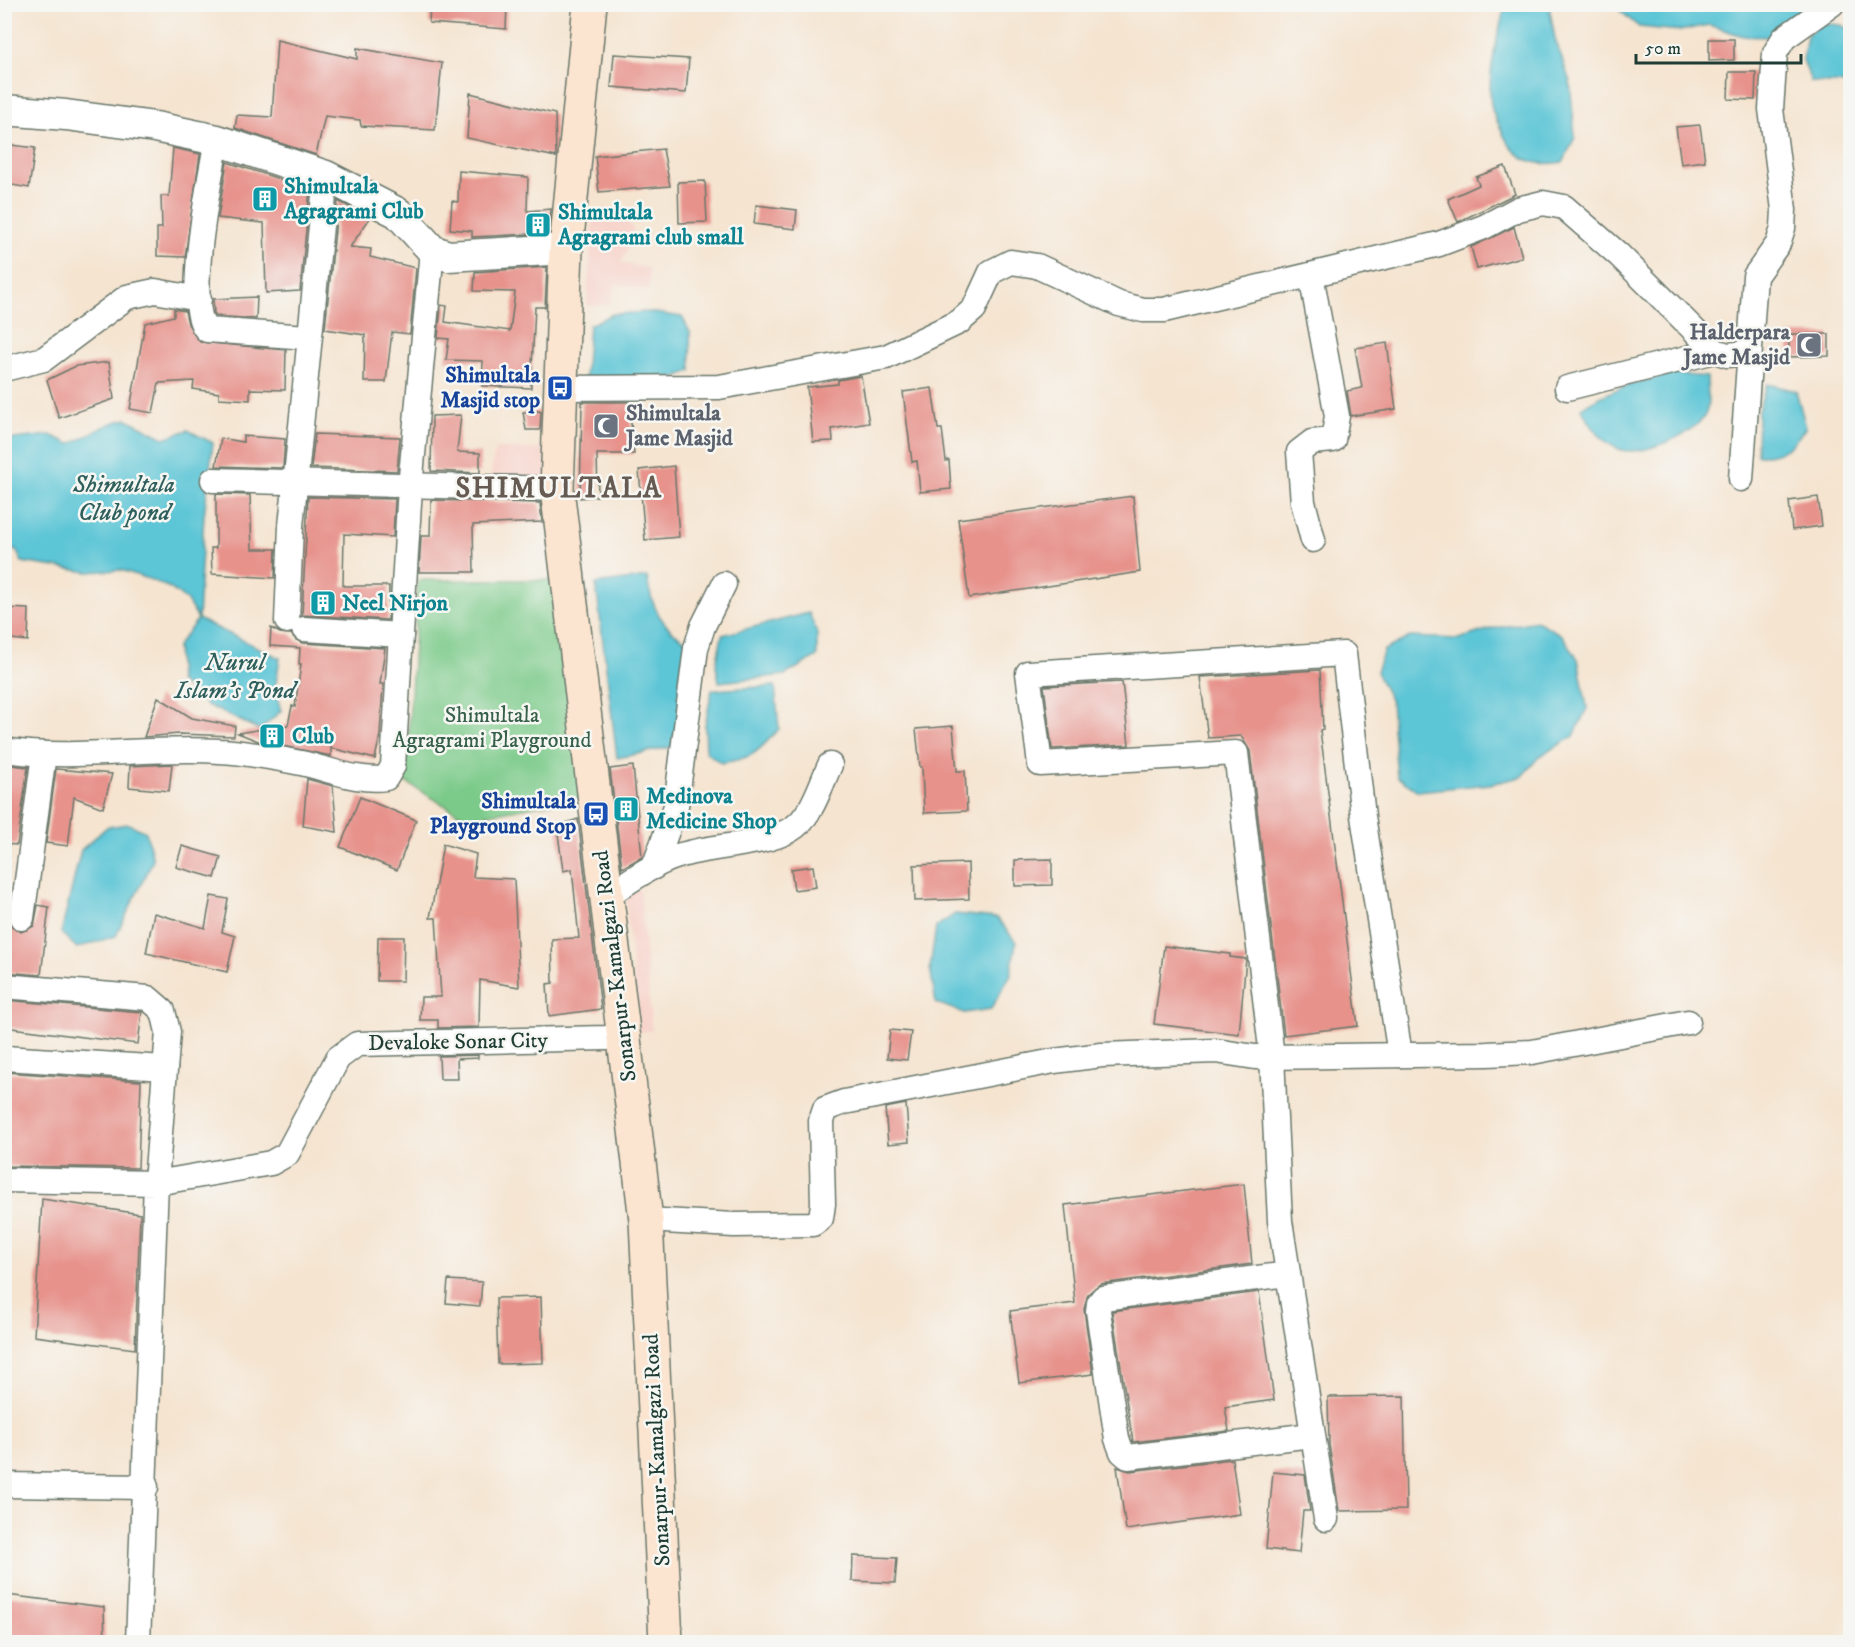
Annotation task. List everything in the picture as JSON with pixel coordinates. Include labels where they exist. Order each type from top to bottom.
[{"type":"main road","name":"Sonarpur-Kamalgazi Road","points":[[590,4],[566,249],[557,489],[646,1220],[666,1642]]},
{"type":"street","points":[[1741,479],[1755,276],[1778,243],[1783,228],[1784,210],[1771,109],[1775,53],[1784,38],[1832,4]]},
{"type":"street","points":[[4,110],[66,114],[155,127],[217,140],[326,176],[398,213],[432,250],[448,256],[566,249]]},
{"type":"street","points":[[217,140],[200,238],[199,319],[207,330],[308,337]]},
{"type":"street","points":[[326,176],[295,484],[295,625],[401,635]]},
{"type":"street","points":[[560,388],[718,387],[886,357],[959,322],[974,309],[991,272],[1011,262],[1037,266],[1119,304],[1143,310],[1164,310],[1439,244],[1484,227],[1518,208],[1543,203],[1563,207],[1619,255],[1715,351],[1727,356],[1748,353]]},
{"type":"street","points":[[4,750],[44,754],[220,751],[300,763],[372,780],[386,778],[393,766],[410,487],[432,250]]},
{"type":"street","points":[[1311,274],[1337,416],[1333,440],[1312,442],[1299,452],[1303,502],[1312,540]]},
{"type":"street","points":[[4,369],[44,359],[127,297],[155,291],[199,299]]},
{"type":"street","points":[[1567,388],[1715,351]]},
{"type":"street","points":[[213,480],[295,484],[557,489]]},
{"type":"street","points":[[654,867],[676,806],[696,648],[703,626],[724,584]]},
{"type":"street","points":[[1326,1519],[1280,1221],[1272,1057],[1236,753],[1040,764],[1028,673],[1344,654],[1363,816],[1400,1055]]},
{"type":"street","points":[[22,918],[44,754]]},
{"type":"street","points":[[606,896],[677,856],[768,838],[791,830],[808,813],[830,765]]},
{"type":"street","points":[[4,986],[148,998],[163,1011],[168,1032],[156,1183],[146,1487],[138,1642]]},
{"type":"street","points":[[646,1220],[744,1225],[813,1224],[820,1218],[823,1204],[822,1114],[825,1109],[844,1102],[1054,1061],[1102,1055],[1216,1050],[1272,1057],[1532,1052],[1688,1022]]},
{"type":"street","name":"Devaloke Sonar City","points":[[4,1180],[156,1183],[271,1163],[287,1154],[338,1058],[357,1044],[623,1036]]},
{"type":"street","points":[[4,1058],[165,1068]]},
{"type":"street","points":[[1288,1274],[1103,1298],[1098,1311],[1118,1446],[1128,1457],[1312,1435]]},
{"type":"street","points":[[4,1485],[146,1487]]},
{"type":"shaded area","points":[[615,209],[633,228],[628,249],[621,263],[649,268],[649,290],[615,284],[610,305],[587,306],[593,210]]},
{"type":"shaded area","points":[[495,449],[547,449],[546,479],[490,480]]},
{"type":"shaded area","points":[[327,747],[382,767],[368,772],[328,760]]},
{"type":"shaded area","points":[[640,890],[652,1030],[639,1032],[625,893]]},
{"type":"green space","name":"Shimultala Agragrami Playground","points":[[418,580],[557,580],[587,797],[466,818],[400,779],[407,757]]},
{"type":"water","points":[[1506,4],[1549,5],[1555,39],[1570,82],[1575,137],[1563,162],[1544,164],[1521,156],[1508,143],[1493,112],[1490,98],[1491,71]]},
{"type":"water","points":[[1613,5],[1803,5],[1803,9],[1770,37],[1743,36],[1709,25],[1680,31],[1639,27]]},
{"type":"water","points":[[1822,23],[1841,25],[1850,30],[1850,84],[1811,82],[1803,60],[1807,35]]},
{"type":"water","points":[[649,312],[682,317],[690,332],[691,371],[676,377],[585,378],[589,325],[613,314]]},
{"type":"water","points":[[1674,374],[1707,377],[1708,400],[1706,413],[1701,421],[1681,436],[1668,442],[1642,450],[1622,450],[1602,439],[1581,408],[1626,386]]},
{"type":"water","points":[[1767,384],[1796,391],[1806,427],[1786,449],[1774,454],[1757,455],[1758,411]]},
{"type":"water","name":"Shimultala Club pond","points":[[127,419],[164,438],[188,430],[213,443],[204,516],[198,619],[187,601],[170,588],[149,579],[121,570],[88,572],[22,562],[16,550],[5,552],[5,440],[50,435],[70,444]]},
{"type":"water","points":[[647,577],[651,598],[665,624],[690,643],[676,746],[617,758],[596,584]]},
{"type":"water","points":[[809,613],[817,633],[817,656],[785,675],[719,682],[716,665],[722,635]]},
{"type":"water","name":"Nurul Islam's Pond","points":[[198,619],[280,658],[275,689],[281,711],[260,730],[207,705],[179,681],[177,646]]},
{"type":"water","points":[[1537,621],[1562,635],[1578,659],[1587,708],[1574,736],[1540,756],[1521,777],[1490,784],[1418,791],[1397,777],[1391,702],[1376,672],[1384,650],[1410,637],[1459,639],[1490,629]]},
{"type":"water","points":[[775,686],[779,729],[765,744],[748,756],[721,763],[706,752],[705,725],[712,690]]},
{"type":"water","points":[[129,824],[146,832],[153,860],[116,936],[77,948],[61,933],[81,850],[107,827]]},
{"type":"water","points":[[955,914],[997,918],[1016,942],[1011,974],[991,1009],[964,1013],[936,1003],[930,968],[936,927]]},
{"type":"building","points":[[430,4],[507,4],[506,29],[429,23]]},
{"type":"building","points":[[1709,39],[1734,39],[1734,60],[1709,61]]},
{"type":"building","points":[[277,40],[357,59],[357,48],[442,63],[435,130],[361,126],[360,120],[325,116],[316,155],[235,128],[237,115],[272,117]]},
{"type":"building","points":[[614,54],[689,59],[686,93],[611,87]]},
{"type":"building","points":[[1729,72],[1756,72],[1755,100],[1728,99]]},
{"type":"building","points":[[470,93],[555,114],[556,157],[467,138]]},
{"type":"building","points":[[1700,125],[1705,161],[1681,164],[1676,127]]},
{"type":"building","points":[[11,145],[35,148],[29,188],[6,184]]},
{"type":"building","points":[[173,148],[200,154],[185,257],[157,256],[157,228],[162,228],[161,196],[169,196]]},
{"type":"building","points":[[663,149],[670,186],[599,192],[595,156]]},
{"type":"building","name":"Shimultala Agragrami Club","points":[[227,162],[310,189],[300,291],[266,293],[264,223],[218,218]]},
{"type":"building","points":[[1505,166],[1515,194],[1458,222],[1448,199],[1479,185],[1476,177]]},
{"type":"building","points":[[459,171],[528,177],[527,211],[551,209],[549,233],[472,237],[472,231],[450,229],[452,201],[458,202]]},
{"type":"building","points":[[705,181],[707,222],[679,223],[678,182]]},
{"type":"building","points":[[338,201],[370,218],[350,247],[371,249],[370,257],[416,268],[410,334],[392,332],[386,382],[364,382],[365,335],[325,329]]},
{"type":"building","points":[[756,205],[797,210],[795,229],[754,224]]},
{"type":"building","points":[[1514,227],[1522,257],[1477,269],[1471,247]]},
{"type":"building","points":[[547,267],[545,307],[535,307],[531,388],[482,386],[483,361],[446,360],[449,339],[438,338],[441,305],[447,306],[445,322],[510,331],[515,292],[474,291],[475,272]]},
{"type":"building","points":[[257,297],[256,319],[216,316],[214,313],[213,299]]},
{"type":"building","points":[[174,309],[185,311],[188,324],[200,342],[286,350],[285,390],[250,389],[250,400],[219,398],[219,393],[193,389],[194,381],[159,383],[153,413],[130,409],[145,323],[174,316]]},
{"type":"building","name":"Halderpara Jame Masjid","points":[[1789,334],[1829,334],[1829,356],[1789,357]]},
{"type":"building","points":[[1387,343],[1396,409],[1351,416],[1347,391],[1362,388],[1355,348]]},
{"type":"building","points":[[109,362],[114,399],[59,418],[47,380],[76,366]]},
{"type":"building","points":[[861,376],[869,423],[832,429],[833,441],[813,442],[807,387],[838,384],[838,380]]},
{"type":"building","points":[[932,388],[938,429],[942,429],[946,461],[949,460],[951,489],[920,492],[917,461],[912,462],[903,392]]},
{"type":"building","name":"Shimultala Jame Masjid","points":[[582,402],[629,402],[634,454],[597,454],[598,496],[580,498]]},
{"type":"building","points":[[541,411],[540,430],[526,430],[523,412]]},
{"type":"building","points":[[461,415],[457,452],[480,453],[480,473],[431,471],[432,416]]},
{"type":"building","points":[[315,434],[400,437],[397,471],[311,468]]},
{"type":"building","points":[[243,436],[285,439],[283,468],[216,466],[221,438],[243,442]]},
{"type":"building","points":[[674,466],[679,537],[645,540],[639,470]]},
{"type":"building","points":[[216,494],[250,495],[252,549],[276,549],[275,578],[212,574],[211,548],[216,548]]},
{"type":"building","points":[[1133,496],[1140,572],[969,598],[958,519]]},
{"type":"building","points":[[308,497],[395,499],[393,537],[344,534],[343,586],[389,586],[388,620],[302,615]]},
{"type":"building","points":[[1818,497],[1822,526],[1792,530],[1789,501]]},
{"type":"building","points":[[431,500],[540,503],[542,522],[473,525],[474,572],[419,572],[421,536],[430,536]]},
{"type":"building","points":[[4,608],[29,609],[28,641],[4,638]]},
{"type":"building","points":[[271,628],[280,633],[291,634],[303,643],[385,648],[380,684],[383,684],[380,735],[375,759],[331,748],[331,756],[258,741],[238,733],[288,725],[292,706],[295,707],[301,664],[299,664],[300,648],[270,646]]},
{"type":"building","points":[[1320,670],[1323,729],[1320,730],[1358,1026],[1284,1035],[1250,751],[1241,736],[1208,738],[1200,677]]},
{"type":"building","points":[[1122,682],[1129,745],[1052,749],[1044,686]]},
{"type":"building","points":[[158,697],[192,718],[235,726],[234,736],[179,734],[144,737]]},
{"type":"building","points":[[953,726],[957,771],[965,771],[967,811],[924,813],[922,767],[920,767],[916,729]]},
{"type":"building","points":[[172,764],[169,791],[129,787],[130,766]]},
{"type":"building","points":[[11,765],[28,767],[17,845],[4,844],[4,805]]},
{"type":"building","points":[[633,766],[642,857],[622,868],[610,769]]},
{"type":"building","points":[[56,769],[112,774],[103,808],[74,797],[68,846],[46,843]]},
{"type":"building","points":[[307,779],[333,786],[337,832],[303,826]]},
{"type":"building","points":[[360,797],[416,820],[397,870],[340,847]]},
{"type":"building","points":[[578,819],[601,1009],[549,1016],[547,984],[553,983],[552,939],[579,938],[572,869],[563,871],[557,826]]},
{"type":"building","points":[[443,844],[476,854],[473,877],[514,879],[519,987],[480,980],[479,1027],[438,1028],[438,1020],[420,1020],[421,997],[441,997],[436,918],[430,918]]},
{"type":"building","points":[[182,846],[221,857],[215,878],[176,867]]},
{"type":"building","points":[[1052,859],[1052,885],[1015,886],[1015,860]]},
{"type":"building","points":[[968,863],[969,899],[915,901],[914,865]]},
{"type":"building","points":[[813,866],[816,887],[794,890],[791,869]]},
{"type":"building","points":[[211,896],[228,899],[222,932],[235,936],[227,972],[146,953],[154,913],[205,928]]},
{"type":"building","points":[[4,901],[10,902],[9,924],[21,932],[34,926],[38,905],[49,907],[41,975],[4,972]]},
{"type":"building","points":[[378,937],[404,937],[403,981],[377,981]]},
{"type":"building","points":[[1164,946],[1230,954],[1230,957],[1246,959],[1239,1034],[1154,1024]]},
{"type":"building","points":[[4,1000],[142,1012],[138,1044],[4,1027]]},
{"type":"building","points":[[890,1030],[911,1032],[907,1060],[887,1058]]},
{"type":"building","points":[[478,1055],[478,1058],[457,1059],[458,1079],[440,1079],[439,1056]]},
{"type":"building","points":[[4,1072],[141,1081],[138,1168],[4,1166]]},
{"type":"building","points":[[906,1104],[909,1142],[888,1144],[885,1108]]},
{"type":"building","points":[[1244,1184],[1252,1264],[1100,1284],[1088,1294],[1084,1309],[1093,1374],[1019,1383],[1010,1311],[1075,1303],[1065,1205]]},
{"type":"building","points":[[42,1199],[140,1214],[135,1349],[34,1336]]},
{"type":"building","points":[[448,1280],[482,1282],[480,1306],[446,1303]]},
{"type":"building","points":[[1259,1292],[1274,1400],[1225,1407],[1229,1431],[1133,1442],[1112,1311]]},
{"type":"building","points":[[541,1297],[543,1363],[498,1364],[496,1298]]},
{"type":"building","points":[[1404,1396],[1406,1510],[1339,1511],[1329,1444],[1328,1397]]},
{"type":"building","points":[[1232,1459],[1240,1514],[1126,1530],[1117,1467],[1130,1471]]},
{"type":"building","points":[[1273,1472],[1305,1475],[1310,1511],[1303,1511],[1299,1553],[1266,1549]]},
{"type":"building","points":[[853,1556],[897,1558],[895,1583],[852,1581]]},
{"type":"building","points":[[6,1595],[104,1607],[105,1642],[5,1642]]},
{"type":"place","name":"Shimultala Agragrami Club","points":[[265,199]]},
{"type":"place","name":"Shimultala Agragrami club small","points":[[538,225]]},
{"type":"place","name":"Halderpara Jame Masjid","points":[[1809,345]]},
{"type":"place","name":"Shimultala Masjid stop","points":[[560,388]]},
{"type":"place","name":"Shimultala Jame Masjid","points":[[606,426]]},
{"type":"place","name":"Neel Nirjon","points":[[323,603]]},
{"type":"place","name":"Club","points":[[272,736]]},
{"type":"place","name":"Medinova Medicine Shop","points":[[626,809]]},
{"type":"place","name":"Shimultala Playground Stop","points":[[596,814]]},
{"type":"district","name":"SHIMULTALA","points":[[559,488]]}]
